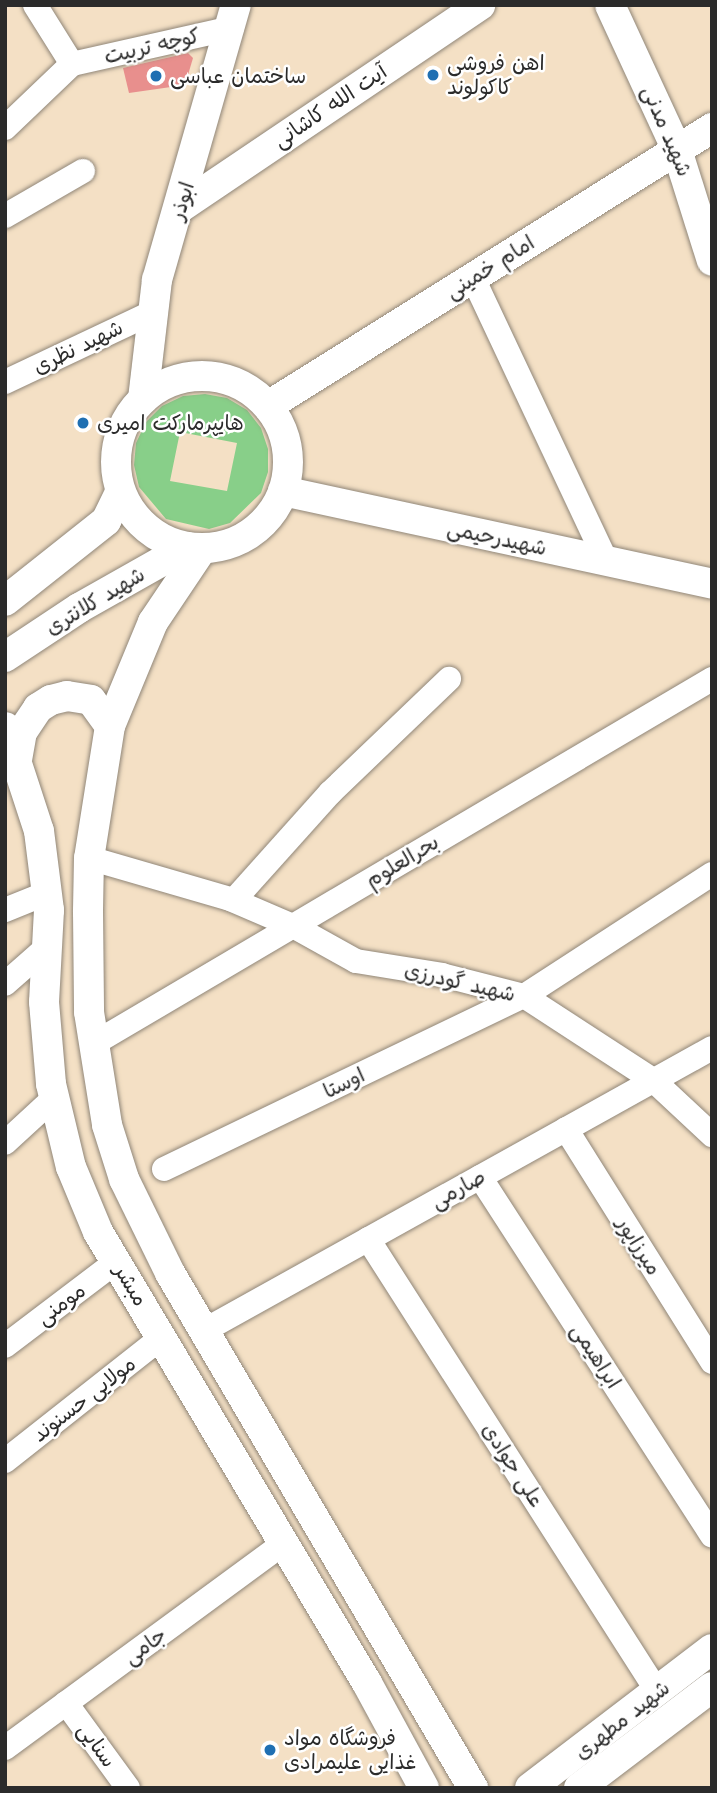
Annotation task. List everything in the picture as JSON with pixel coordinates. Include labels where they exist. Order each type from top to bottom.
[{"type":"main road","name":"آیت الله کاشانی","points":[[181,207],[480,5]]},
{"type":"main road","name":"شهید مدنی","points":[[610,5],[677,150],[712,261]]},
{"type":"main road","name":"ابوذر","points":[[143,399],[151,313],[234,17]]},
{"type":"main road","name":"امام خمینی","points":[[268,406],[712,128]]},
{"type":"main road","points":[[194,376],[222,378],[247,388],[268,406],[283,432],[288,462],[283,491],[271,514],[252,533],[228,545],[194,548],[146,529],[120,492],[116,467],[118,442],[127,418],[143,399],[167,383],[194,376]]},
{"type":"main road","name":"شهیدرحیمی","points":[[283,491],[712,584]]},
{"type":"main road","points":[[5,601],[106,521],[120,492]]},
{"type":"main road","points":[[194,548],[153,622],[110,726],[89,858],[93,1044],[107,1125],[124,1179],[205,1330],[472,1788]]},
{"type":"main road","name":"شهید کلانتری","points":[[5,657],[79,608],[194,548]]},
{"type":"main road","points":[[17,760],[22,732],[38,708],[51,700],[67,696],[91,700],[110,726]]},
{"type":"main road","name":"مبشر","points":[[5,727],[39,831],[47,893],[44,1002],[54,1098],[71,1167],[98,1232],[284,1544],[424,1788]]},
{"type":"main road","name":"شهید مطهری","points":[[530,1788],[712,1648]]},
{"type":"main road","name":"شهید مطهری","points":[[579,1788],[712,1687]]},
{"type":"street","points":[[5,128],[72,64],[35,5]]},
{"type":"street","name":"کوچه تربیت","points":[[72,64],[234,17]]},
{"type":"street","points":[[5,216],[83,171]]},
{"type":"street","points":[[473,278],[606,561]]},
{"type":"street","name":"شهید نظری","points":[[5,382],[151,313]]},
{"type":"street","name":"بحرالعلوم","points":[[93,1044],[712,679]]},
{"type":"street","points":[[234,901],[330,793],[449,680]]},
{"type":"street","name":"شهید گودرزی","points":[[89,858],[234,901],[293,926],[356,961],[442,975],[524,996],[653,1080],[712,1135]]},
{"type":"street","name":"اوستا","points":[[164,1169],[524,996],[712,874]]},
{"type":"street","points":[[5,910],[47,893]]},
{"type":"street","points":[[5,984],[47,947]]},
{"type":"street","name":"صارمی","points":[[205,1330],[712,1048]]},
{"type":"street","points":[[5,1143],[54,1098]]},
{"type":"street","name":"میرزاپور","points":[[565,1129],[712,1362]]},
{"type":"street","name":"ابراهیمی","points":[[480,1177],[712,1535]]},
{"type":"street","name":"علی جوادی","points":[[368,1239],[657,1691]]},
{"type":"street","name":"مومنی","points":[[5,1346],[117,1261]]},
{"type":"street","name":"مولایی حسنوند","points":[[5,1461],[162,1337]]},
{"type":"street","name":"جامی","points":[[5,1748],[284,1544]]},
{"type":"street","name":"سنایی","points":[[66,1703],[128,1788]]},
{"type":"green space","points":[[205,394],[227,398],[247,410],[261,428],[268,449],[268,472],[261,493],[230,523],[209,529],[166,519],[139,487],[134,465],[136,443],[146,422],[162,406],[183,396]],"holes":[[[180,432],[237,443],[227,491],[170,481]]]},
{"type":"building","name":"ساختمان عباسی","points":[[188,53],[193,58],[185,85],[129,93],[123,68]]},
{"type":"place","name":"اهن فروشی کاکولوند","points":[[433,75]]},
{"type":"place","name":"ساختمان عباسی","points":[[156,76]]},
{"type":"place","name":"هایپرمارکت امیری","points":[[83,423]]},
{"type":"place","name":"فروشگاه مواد غذایی علیمرادی","points":[[270,1750]]}]
